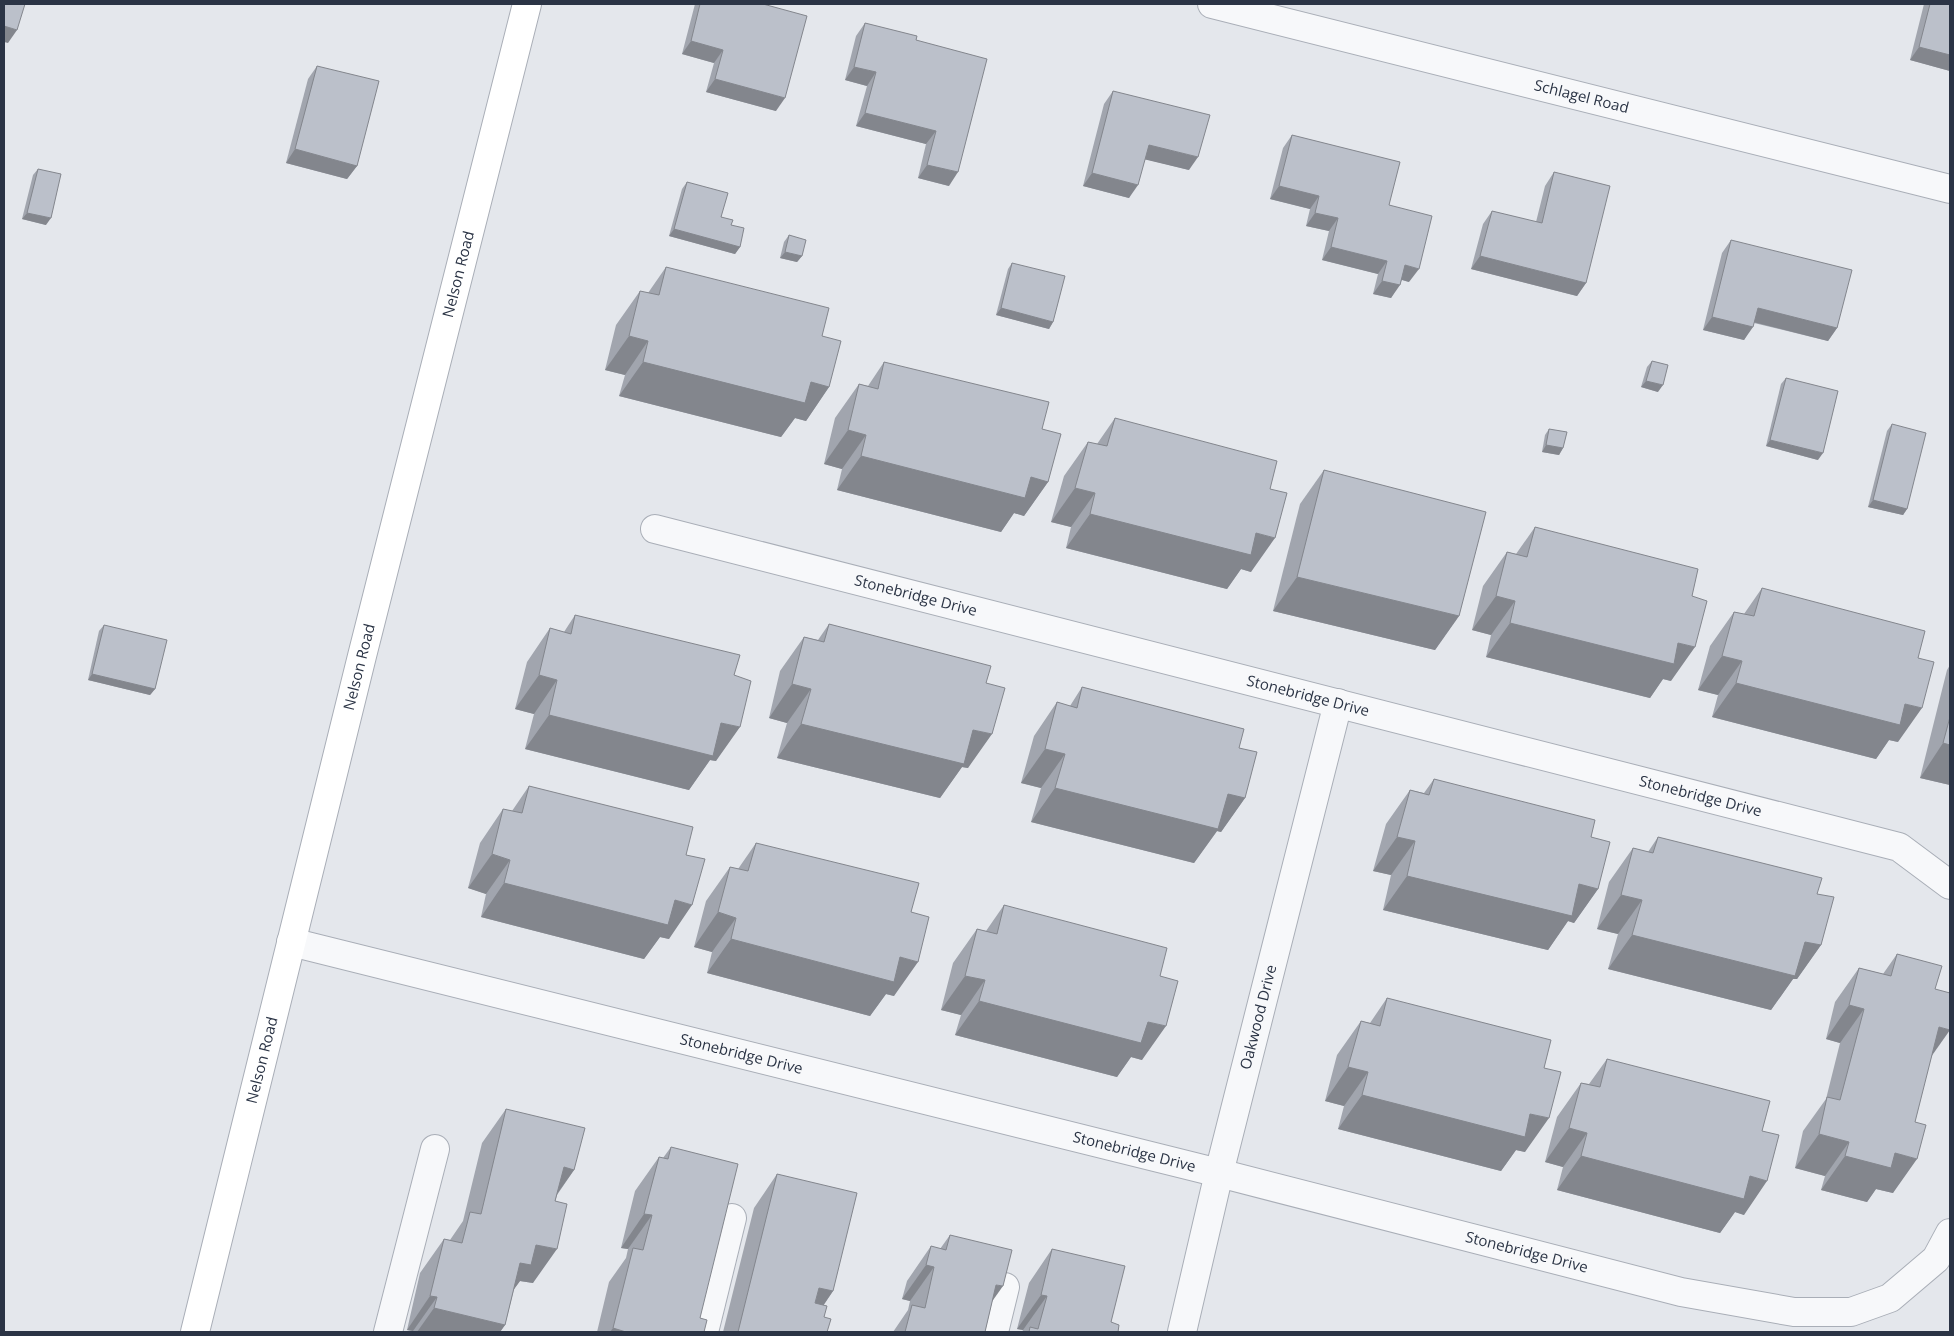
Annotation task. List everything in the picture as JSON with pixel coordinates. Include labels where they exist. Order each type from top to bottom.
[{"type":"main road","name":"Nelson Road","points":[[195,1332],[527,4]]},
{"type":"street","name":"Schlagel Road","points":[[1212,4],[1950,190]]},
{"type":"street","name":"Stonebridge Drive","points":[[655,529],[1899,847],[1950,885]]},
{"type":"street","name":"Oakwood Drive","points":[[1182,1332],[1219,1173],[1338,704]]},
{"type":"street","name":"Stonebridge Drive","points":[[291,942],[1219,1173],[1681,1292],[1794,1312],[1851,1312],[1890,1298],[1936,1259],[1950,1233]]},
{"type":"street","points":[[388,1332],[435,1149]]},
{"type":"street","points":[[704,1332],[732,1218]]},
{"type":"street","points":[[994,1332],[1005,1287]]},
{"type":"building","points":[[4,4],[25,4],[17,30],[4,26]]},
{"type":"building","points":[[700,4],[763,4],[807,16],[785,98],[715,79],[723,50],[691,41]]},
{"type":"building","points":[[1930,4],[1950,4],[1950,55],[1919,47]]},
{"type":"building","points":[[865,23],[917,36],[916,40],[987,59],[958,172],[927,165],[936,131],[865,113],[876,72],[854,67]]},
{"type":"building","points":[[317,66],[379,81],[357,166],[295,149]]},
{"type":"building","points":[[1113,91],[1210,115],[1198,157],[1149,145],[1138,185],[1092,173]]},
{"type":"building","points":[[1292,135],[1400,162],[1389,205],[1432,216],[1419,269],[1405,265],[1400,285],[1382,281],[1387,261],[1331,247],[1338,218],[1315,213],[1319,196],[1279,186]]},
{"type":"building","points":[[38,169],[61,174],[51,218],[27,213]]},
{"type":"building","points":[[1554,172],[1610,186],[1586,283],[1480,256],[1492,211],[1542,223]]},
{"type":"building","points":[[687,182],[728,193],[721,217],[733,220],[731,225],[744,228],[740,247],[674,229]]},
{"type":"building","points":[[789,235],[806,240],[802,256],[785,252]]},
{"type":"building","points":[[1731,240],[1852,270],[1837,328],[1758,308],[1753,327],[1712,317]]},
{"type":"building","points":[[1012,263],[1065,276],[1053,322],[1001,308]]},
{"type":"building","points":[[666,267],[829,308],[822,336],[841,341],[829,387],[811,382],[805,403],[643,362],[648,341],[629,336],[640,291],[659,295]]},
{"type":"building","points":[[1652,361],[1668,365],[1663,385],[1646,381]]},
{"type":"building","points":[[884,362],[1049,402],[1042,429],[1061,434],[1048,482],[1031,477],[1025,498],[861,456],[866,435],[848,430],[859,384],[878,389]]},
{"type":"building","points":[[1786,378],[1838,391],[1823,453],[1770,440]]},
{"type":"building","points":[[1115,418],[1277,461],[1270,489],[1287,493],[1275,538],[1256,533],[1251,555],[1090,514],[1095,493],[1075,488],[1088,442],[1107,446]]},
{"type":"building","points":[[1892,424],[1926,433],[1907,509],[1873,500]]},
{"type":"building","points":[[1549,429],[1567,432],[1563,448],[1546,445]]},
{"type":"building","points":[[1324,470],[1486,512],[1459,616],[1297,577]]},
{"type":"building","points":[[1535,527],[1698,569],[1692,596],[1707,601],[1695,647],[1678,643],[1674,664],[1510,623],[1515,601],[1496,596],[1507,552],[1527,557]]},
{"type":"building","points":[[1762,588],[1925,631],[1918,658],[1934,662],[1922,708],[1905,704],[1900,725],[1736,683],[1742,661],[1722,656],[1734,612],[1754,616]]},
{"type":"building","points":[[575,615],[740,655],[734,675],[751,681],[740,727],[721,723],[713,756],[549,715],[557,680],[539,675],[550,628],[571,634]]},
{"type":"building","points":[[829,624],[991,666],[986,683],[1005,688],[992,734],[973,730],[964,764],[801,724],[811,689],[792,684],[804,637],[824,642]]},
{"type":"building","points":[[104,625],[167,640],[155,689],[92,674]]},
{"type":"building","points":[[1082,687],[1244,729],[1239,748],[1257,752],[1245,798],[1228,794],[1218,829],[1055,788],[1065,754],[1045,749],[1057,702],[1077,708]]},
{"type":"building","points":[[1950,717],[1950,745],[1943,743]]},
{"type":"building","points":[[1434,779],[1595,820],[1591,837],[1610,842],[1598,889],[1579,884],[1572,916],[1407,876],[1415,841],[1397,837],[1410,790],[1429,795]]},
{"type":"building","points":[[529,786],[693,827],[686,855],[705,859],[692,905],[675,900],[668,925],[504,883],[510,860],[492,854],[503,809],[522,813]]},
{"type":"building","points":[[1658,837],[1822,878],[1817,894],[1834,897],[1821,945],[1805,942],[1795,976],[1632,935],[1642,900],[1621,895],[1633,848],[1653,853]]},
{"type":"building","points":[[756,843],[919,883],[911,912],[929,917],[918,962],[900,957],[894,982],[731,939],[736,918],[718,912],[730,867],[748,871]]},
{"type":"building","points":[[1004,905],[1167,948],[1160,976],[1178,981],[1166,1026],[1148,1022],[1141,1043],[979,1001],[985,980],[965,976],[977,929],[997,934]]},
{"type":"building","points":[[1897,954],[1942,966],[1935,989],[1950,993],[1950,1030],[1939,1027],[1915,1122],[1926,1125],[1917,1159],[1895,1153],[1891,1168],[1845,1156],[1849,1142],[1819,1134],[1827,1097],[1840,1100],[1864,1009],[1849,1005],[1859,968],[1891,976]]},
{"type":"building","points":[[1387,998],[1551,1040],[1544,1068],[1561,1072],[1549,1118],[1530,1114],[1525,1137],[1362,1095],[1368,1072],[1348,1067],[1361,1021],[1380,1026]]},
{"type":"building","points":[[1607,1059],[1770,1101],[1762,1131],[1779,1135],[1767,1181],[1750,1176],[1744,1199],[1581,1156],[1587,1133],[1569,1128],[1581,1083],[1600,1087]]},
{"type":"building","points":[[506,1109],[585,1128],[574,1170],[564,1167],[555,1201],[567,1204],[557,1249],[536,1245],[531,1265],[520,1263],[505,1325],[434,1308],[437,1297],[430,1296],[444,1239],[462,1243],[470,1212],[481,1214]]},
{"type":"building","points":[[671,1147],[738,1164],[700,1318],[707,1320],[704,1332],[626,1332],[613,1328],[633,1248],[643,1250],[652,1215],[644,1214],[659,1157],[668,1159]]},
{"type":"building","points":[[777,1174],[857,1193],[833,1291],[819,1288],[815,1303],[827,1306],[824,1317],[831,1319],[827,1332],[738,1332]]},
{"type":"building","points":[[950,1235],[1012,1250],[1003,1286],[996,1285],[985,1332],[905,1332],[912,1305],[925,1308],[934,1267],[926,1265],[931,1246],[946,1250]]},
{"type":"building","points":[[1052,1249],[1125,1266],[1111,1322],[1119,1325],[1118,1332],[1029,1332],[1030,1327],[1038,1329],[1047,1296],[1041,1295]]}]
